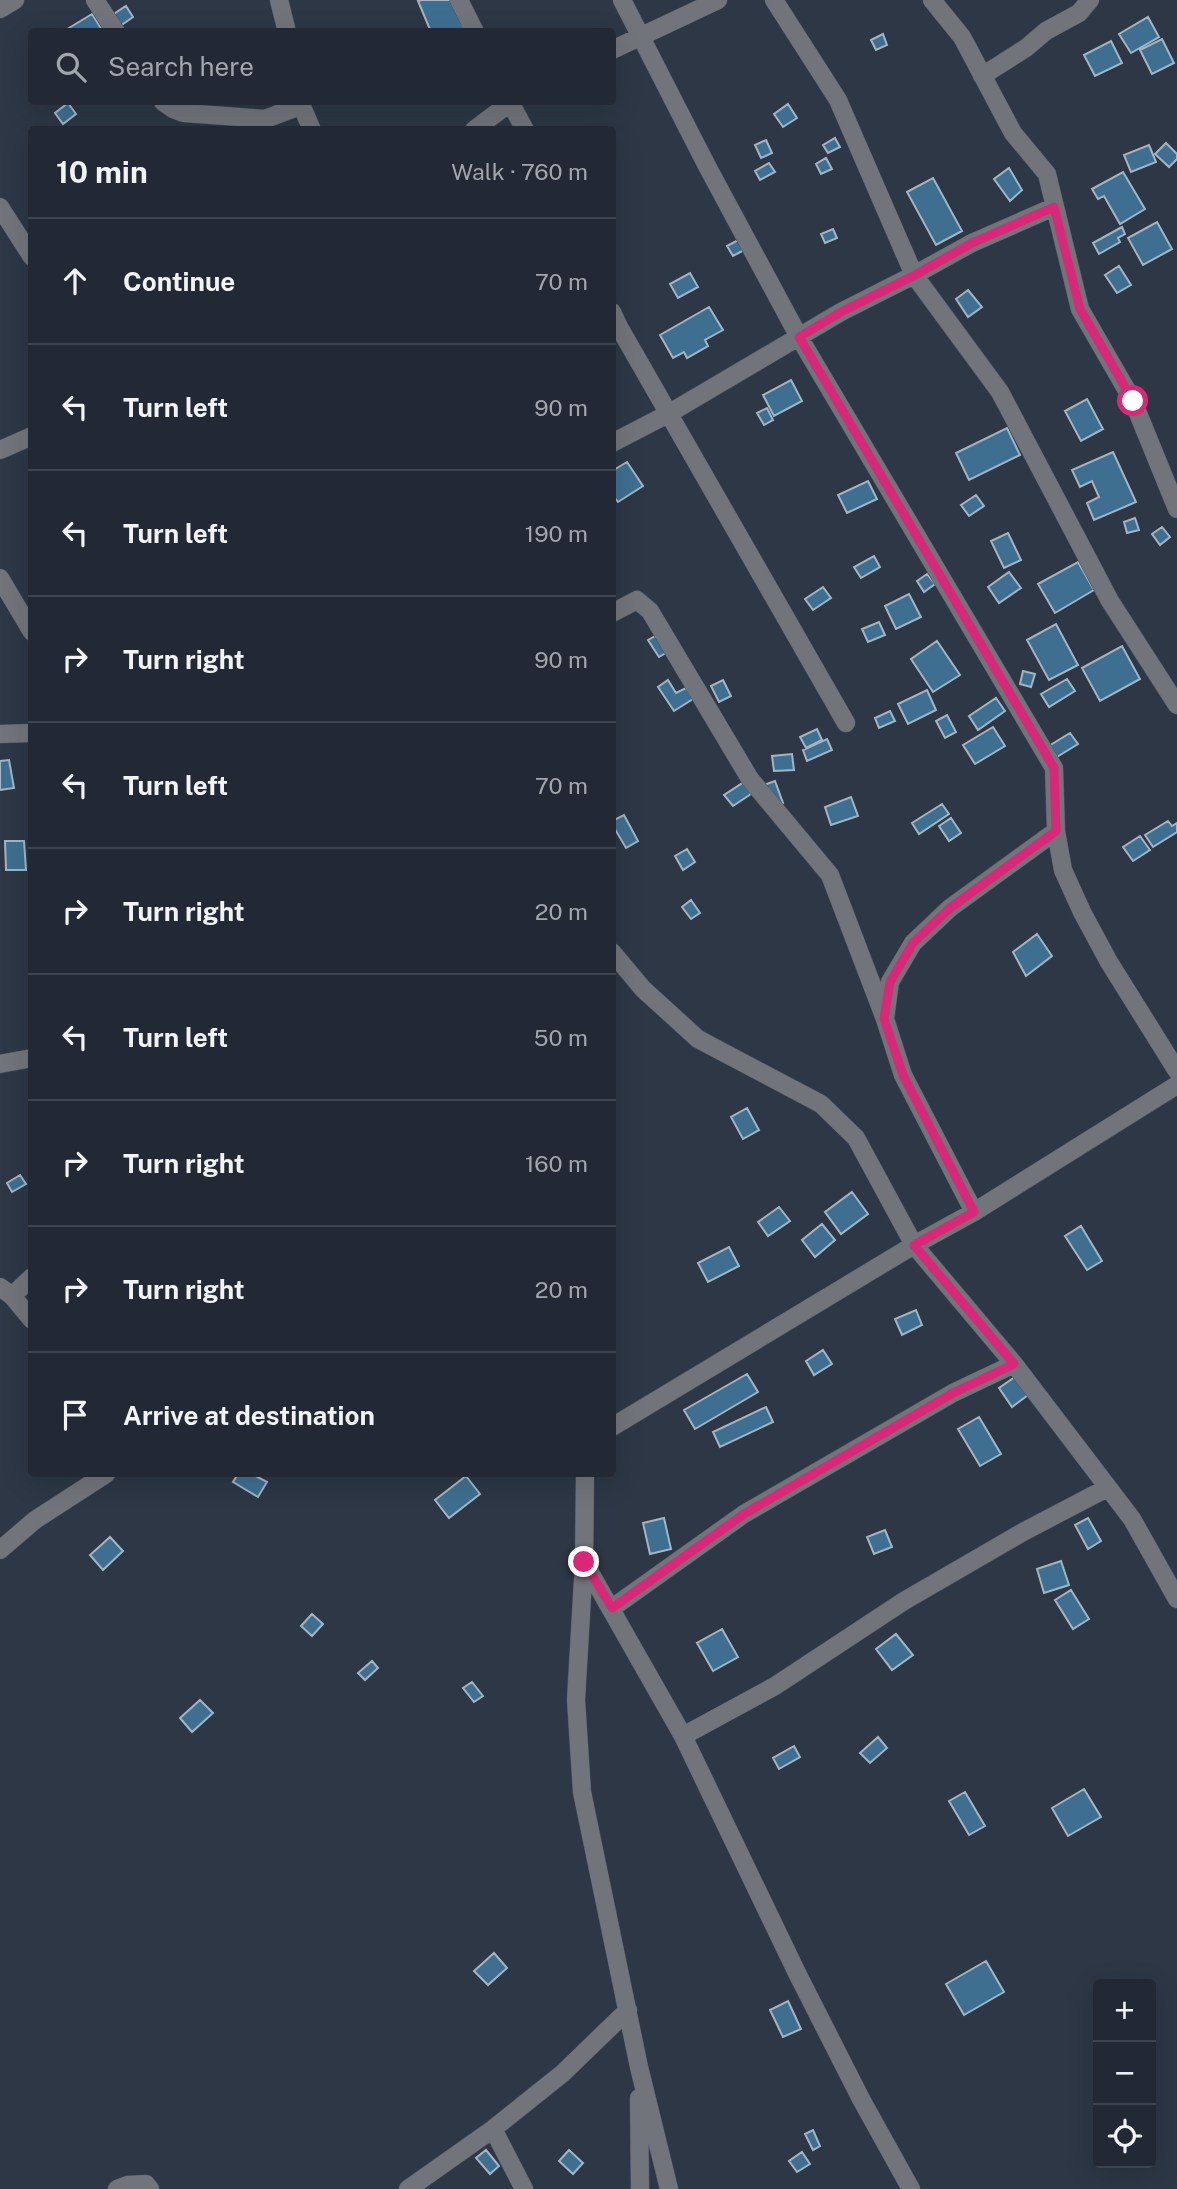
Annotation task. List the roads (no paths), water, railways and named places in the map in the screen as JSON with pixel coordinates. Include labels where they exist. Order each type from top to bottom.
[{"type":"street","points":[[0,9],[15,0]]},
{"type":"street","points":[[95,0],[113,28]]},
{"type":"street","points":[[279,0],[286,28]]},
{"type":"street","points":[[459,0],[473,28]]},
{"type":"street","points":[[622,0],[799,337],[1054,768],[1056,831],[1063,870],[1108,962],[1177,1071]]},
{"type":"street","points":[[616,48],[718,0]]},
{"type":"street","points":[[774,0],[838,100],[915,275],[1000,392],[1110,601],[1177,705]]},
{"type":"street","points":[[932,0],[962,37],[1013,133],[1047,174],[1080,309],[1133,401],[1177,509]]},
{"type":"street","points":[[982,76],[1026,48],[1046,31],[1079,13],[1090,0]]},
{"type":"street","points":[[167,105],[184,113],[263,124],[298,105]]},
{"type":"street","points":[[300,105],[310,126]]},
{"type":"street","points":[[479,126],[506,105]]},
{"type":"street","points":[[512,105],[523,126]]},
{"type":"street","points":[[0,207],[28,251]]},
{"type":"street","points":[[616,441],[668,414],[841,312],[972,243],[1054,207]]},
{"type":"street","points":[[616,321],[846,723]]},
{"type":"street","points":[[0,450],[28,438]]},
{"type":"street","points":[[0,579],[28,625]]},
{"type":"street","points":[[616,611],[637,600],[650,611],[750,779],[830,875],[903,1075],[974,1212]]},
{"type":"street","points":[[0,734],[28,733]]},
{"type":"street","points":[[884,1019],[890,982],[913,943],[950,908],[1056,831]]},
{"type":"street","points":[[616,957],[643,989],[698,1039],[821,1104],[856,1138],[914,1245],[1014,1364],[1132,1520],[1177,1599]]},
{"type":"street","points":[[0,1064],[28,1059]]},
{"type":"street","points":[[616,1425],[914,1245],[974,1212],[1177,1085]]},
{"type":"street","points":[[28,1279],[6,1291],[28,1316]]},
{"type":"street","points":[[612,1608],[744,1514],[953,1393],[1014,1364]]},
{"type":"street","points":[[0,1550],[35,1520],[101,1477]]},
{"type":"street","points":[[585,1477],[584,1562],[576,1700],[582,1791],[639,2067],[669,2189]]},
{"type":"street","points":[[683,1736],[775,1686],[904,1601],[1023,1532],[1107,1488]]},
{"type":"street","points":[[584,1562],[683,1736],[797,1973],[861,2099],[911,2189]]},
{"type":"street","points":[[408,2189],[493,2129],[563,2073],[628,2010]]},
{"type":"street","points":[[639,2067],[640,2189]]},
{"type":"street","points":[[493,2129],[524,2189]]},
{"type":"street","points":[[117,2189],[127,2185],[146,2185],[150,2189]]}]
